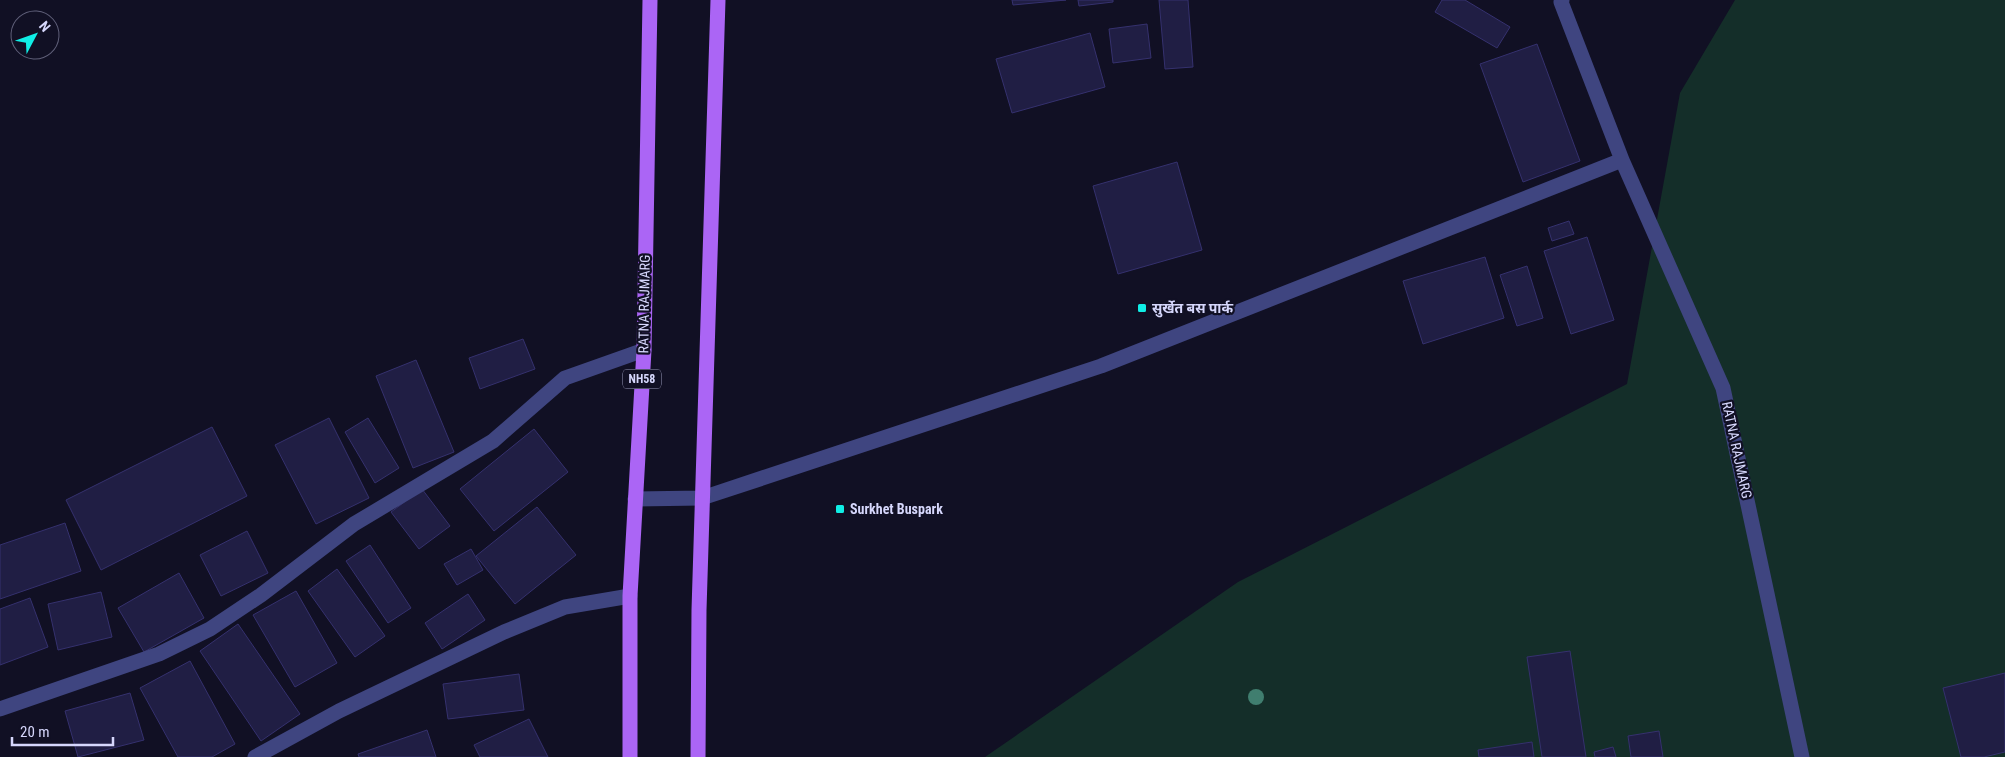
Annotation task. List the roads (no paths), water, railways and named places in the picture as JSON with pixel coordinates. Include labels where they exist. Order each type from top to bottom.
[{"type":"main road","name":"RATNA RAJMARG","points":[[630,757],[630,596],[644,350],[650,0]]},
{"type":"main road","points":[[698,757],[702,498],[718,0]]},
{"type":"street","name":"RATNA RAJMARG","points":[[1562,0],[1561,2],[1622,160],[1723,388],[1802,757]]},
{"type":"street","points":[[635,499],[702,498],[1101,366],[1622,160]]},
{"type":"street","points":[[0,709],[159,654],[210,629],[261,595],[354,524],[493,441],[565,378],[644,350]]},
{"type":"street","points":[[255,757],[339,711],[504,632],[565,607],[630,596]]},
{"type":"place","name":"सुर्खेत बस पार्क","points":[[1142,308]]},
{"type":"place","name":"Surkhet Buspark","points":[[840,509]]}]
